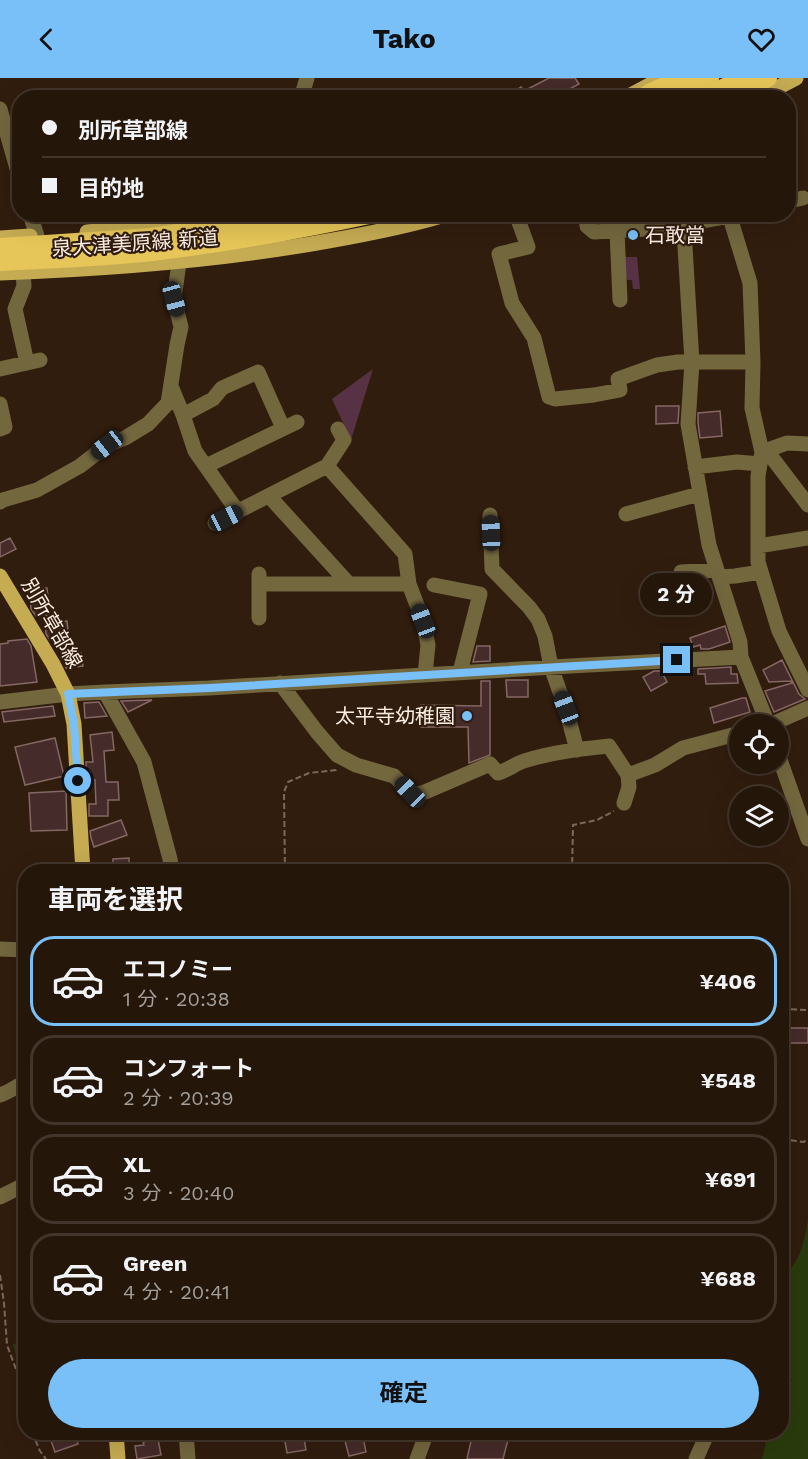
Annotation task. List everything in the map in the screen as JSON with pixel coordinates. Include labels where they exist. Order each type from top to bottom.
[{"type":"highway","points":[[657,90],[682,78]]},
{"type":"highway","points":[[685,90],[710,78]]},
{"type":"highway","points":[[719,90],[743,78]]},
{"type":"highway","points":[[745,90],[768,78]]},
{"type":"highway","points":[[0,247],[151,237],[249,222]]},
{"type":"highway","points":[[0,262],[149,252],[223,243],[336,222]]},
{"type":"main road","points":[[641,90],[664,78]]},
{"type":"main road","points":[[773,90],[796,78]]},
{"type":"main road","name":"泉大津美原線 新道","points":[[0,238],[188,222]]},
{"type":"main road","name":"泉大津美原線 新道","points":[[0,273],[179,263],[239,256],[373,233],[416,222]]},
{"type":"main road","name":"別所草部線","points":[[0,576],[53,664],[68,694],[74,724],[83,864]]},
{"type":"main road","points":[[117,1440],[118,1459]]},
{"type":"street","points":[[0,109],[12,150]]},
{"type":"street","points":[[33,222],[37,236]]},
{"type":"street","points":[[519,222],[528,247],[499,254],[512,303],[534,339],[549,397],[555,399],[620,390],[618,378],[657,365],[678,362],[753,362]]},
{"type":"street","points":[[587,222],[587,226],[594,232],[617,231],[633,222]]},
{"type":"street","points":[[683,222],[692,362],[688,424],[699,494],[709,545],[740,642],[741,657],[766,714]]},
{"type":"street","points":[[731,222],[750,283],[752,408],[763,456],[758,476],[758,562],[779,631],[808,690]]},
{"type":"street","points":[[617,231],[620,300]]},
{"type":"street","points":[[0,502],[37,490],[80,466],[107,445],[125,438],[148,424],[168,403],[181,327],[174,299],[179,263]]},
{"type":"street","points":[[0,369],[33,361],[15,309],[24,286],[23,272]]},
{"type":"street","points":[[183,416],[213,399],[222,388],[258,372],[290,425],[206,466]]},
{"type":"street","points":[[171,386],[195,451],[238,512]]},
{"type":"street","points":[[0,404],[5,427],[0,429]]},
{"type":"street","points":[[215,523],[327,466],[344,440],[339,429]]},
{"type":"street","points":[[695,467],[763,456],[787,443],[808,444]]},
{"type":"street","points":[[763,456],[808,505]]},
{"type":"street","points":[[327,466],[405,554],[409,584],[423,621],[428,645],[425,675]]},
{"type":"street","points":[[626,514],[699,494]]},
{"type":"street","points":[[269,496],[349,584]]},
{"type":"street","points":[[490,515],[492,569],[538,619],[545,636],[551,667],[566,708],[577,750]]},
{"type":"street","points":[[758,546],[808,538]]},
{"type":"street","points":[[681,572],[735,576],[761,572]]},
{"type":"street","points":[[259,618],[259,579],[349,584],[409,584]]},
{"type":"street","points":[[434,585],[480,594],[460,672]]},
{"type":"street","points":[[0,702],[68,694],[741,657]]},
{"type":"street","points":[[280,683],[337,755],[356,765],[394,776],[410,792],[416,794],[425,792],[490,765],[498,773],[520,762],[545,755],[609,746],[628,775],[629,787],[624,803]]},
{"type":"street","points":[[105,692],[144,762],[171,864]]},
{"type":"street","points":[[789,716],[808,708]]},
{"type":"street","points":[[628,775],[655,765],[683,748],[729,737]]},
{"type":"street","points":[[785,774],[808,839]]},
{"type":"street","points":[[0,949],[18,950]]},
{"type":"street","points":[[0,1095],[18,1085]]},
{"type":"street","points":[[0,1197],[18,1188]]},
{"type":"street","points":[[187,1440],[188,1459]]},
{"type":"street","points":[[417,1459],[424,1440]]},
{"type":"street","points":[[696,1459],[704,1440]]},
{"type":"path","points":[[285,864],[284,792],[288,782],[309,773],[336,770],[343,758]]},
{"type":"path","points":[[572,864],[573,825],[597,820],[612,813],[624,803]]},
{"type":"path","points":[[789,1009],[808,1010]]},
{"type":"path","points":[[789,1141],[803,1142],[808,1140]]},
{"type":"path","points":[[0,1275],[8,1345],[18,1376]]},
{"type":"path","points":[[35,1440],[46,1459]]},
{"type":"shaded area","points":[[623,257],[637,257],[640,289],[633,289],[632,280],[623,276]]},
{"type":"shaded area","points":[[373,369],[351,440],[332,399]]},
{"type":"shaded area","points":[[808,1219],[808,1459],[762,1459],[766,1440],[789,1440],[789,1385],[792,1381],[789,1371],[789,1270],[798,1258]]},
{"type":"shaded area","points":[[18,1343],[18,1364],[13,1344]]},
{"type":"building","points":[[549,78],[575,78],[579,84],[568,90],[526,90]]},
{"type":"building","points":[[656,406],[679,406],[678,423],[656,424]]},
{"type":"building","points":[[720,411],[722,436],[700,438],[698,413]]},
{"type":"building","points":[[10,538],[16,549],[0,557],[0,543]]},
{"type":"building","points":[[47,588],[50,615],[36,616],[31,609],[29,590]]},
{"type":"building","points":[[67,621],[69,638],[50,640],[46,634],[45,624]]},
{"type":"building","points":[[725,626],[730,642],[709,649],[701,649],[700,645],[693,647],[690,638]]},
{"type":"building","points":[[27,639],[31,646],[37,682],[0,686],[0,644]]},
{"type":"building","points":[[477,646],[490,646],[490,661],[473,662]]},
{"type":"building","points":[[81,653],[83,666],[66,668],[63,656]]},
{"type":"building","points":[[782,660],[799,694],[805,699],[774,712],[765,691],[792,683],[791,681],[769,682],[763,670]]},
{"type":"building","points":[[731,667],[731,674],[737,674],[738,683],[706,684],[705,674],[698,674],[698,669]]},
{"type":"building","points":[[654,671],[661,671],[667,682],[651,691],[643,677]]},
{"type":"building","points":[[506,680],[528,680],[528,697],[507,697]]},
{"type":"building","points":[[481,681],[490,681],[490,755],[469,763],[468,727],[421,727],[421,705],[481,706]]},
{"type":"building","points":[[746,698],[750,712],[729,714],[729,718],[714,723],[710,708]]},
{"type":"building","points":[[152,700],[128,712],[121,701]]},
{"type":"building","points":[[99,702],[107,716],[85,718],[84,703]]},
{"type":"building","points":[[53,706],[55,716],[4,722],[2,712]]},
{"type":"building","points":[[112,732],[114,750],[104,751],[106,782],[118,782],[119,800],[108,800],[108,816],[89,816],[89,804],[96,804],[95,780],[87,780],[86,762],[93,762],[90,735]]},
{"type":"building","points":[[55,738],[64,776],[25,785],[15,747]]},
{"type":"building","points":[[66,791],[67,830],[31,831],[29,793]]},
{"type":"building","points":[[121,820],[127,835],[94,847],[90,831]]},
{"type":"building","points":[[129,858],[129,864],[113,864],[113,859]]},
{"type":"building","points":[[789,1028],[808,1028],[808,1043],[789,1043]]},
{"type":"building","points":[[51,1440],[77,1440],[78,1444],[55,1452]]},
{"type":"building","points":[[158,1440],[161,1455],[137,1459],[135,1446],[144,1445],[143,1442]]},
{"type":"building","points":[[285,1440],[304,1440],[306,1450],[287,1453]]},
{"type":"building","points":[[364,1440],[366,1452],[349,1456],[345,1441]]},
{"type":"building","points":[[471,1440],[508,1440],[503,1459],[467,1459]]},
{"type":"place","name":"石敢當","points":[[633,235]]},
{"type":"place","name":"太平寺幼稚園","points":[[467,716]]},
{"type":"route","points":[[78,781],[74,724],[68,694],[209,688],[677,660]]}]
